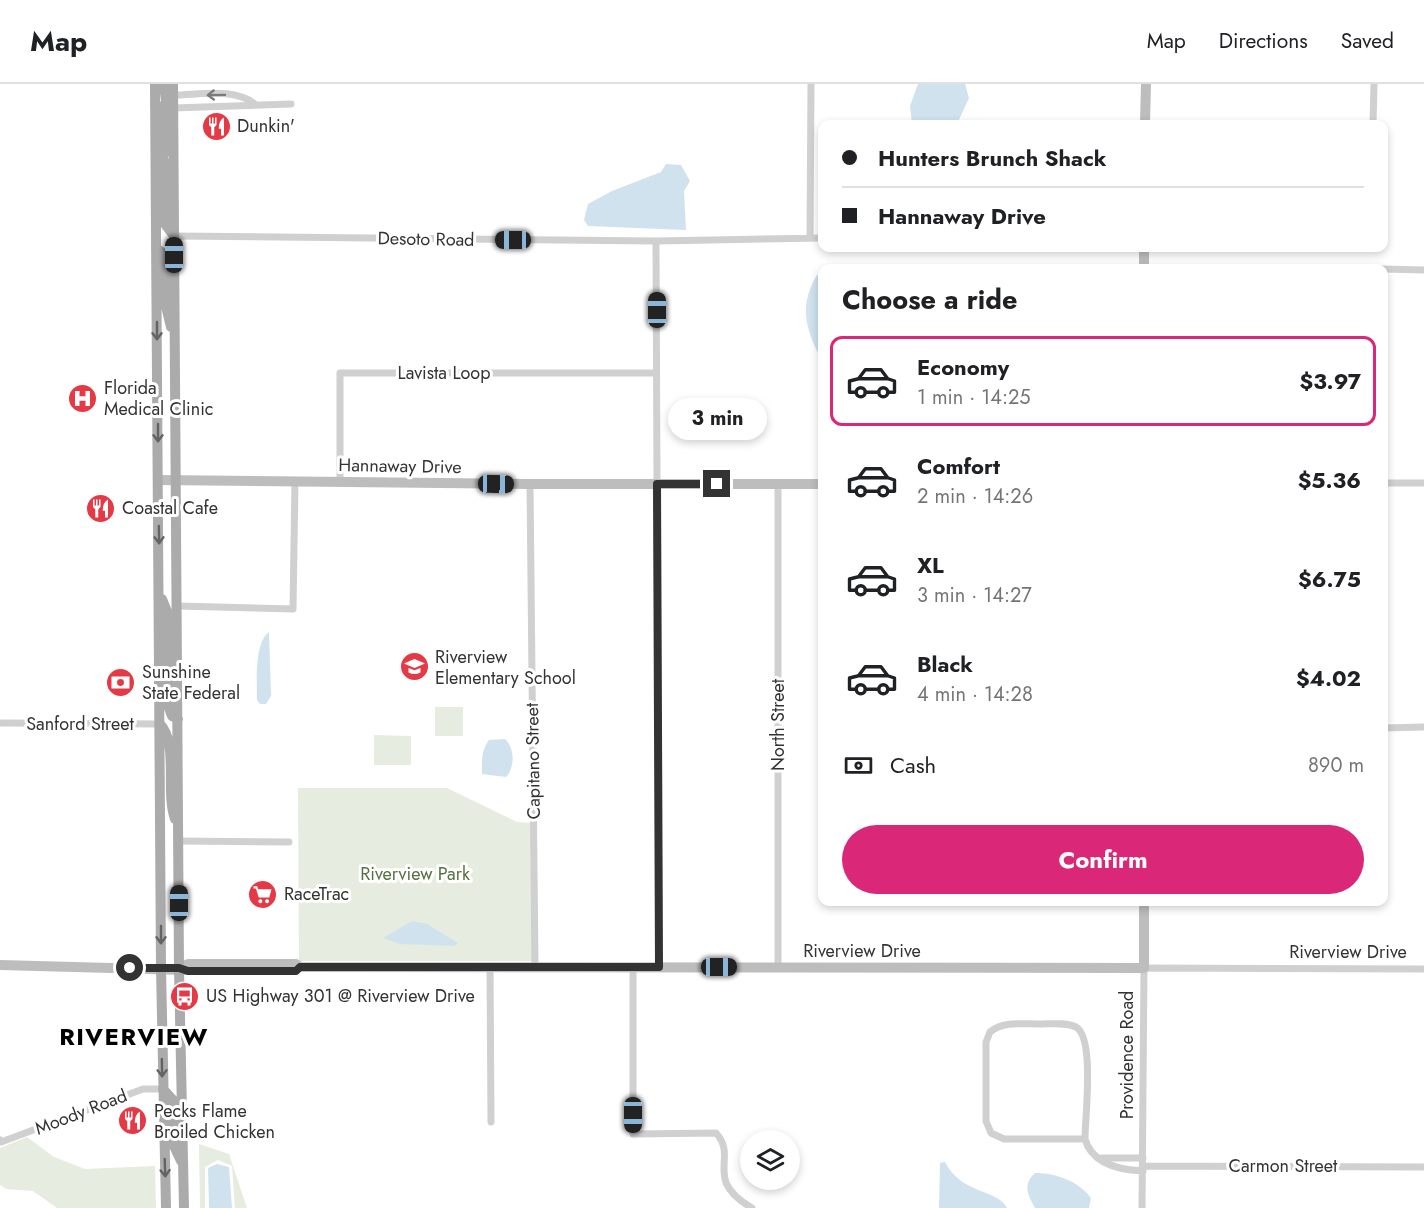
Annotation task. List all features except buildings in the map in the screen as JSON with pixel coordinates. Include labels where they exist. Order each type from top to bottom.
[{"type":"main road","points":[[155,84],[161,968],[166,1208]]},
{"type":"main road","points":[[164,84],[166,101],[173,108]]},
{"type":"main road","points":[[173,90],[179,968],[184,1208]]},
{"type":"main road","points":[[155,104],[164,109],[164,146],[174,175]]},
{"type":"main road","points":[[155,128],[164,162],[165,224],[174,236]]},
{"type":"main road","points":[[156,248],[165,259],[165,302],[175,339]]},
{"type":"main road","points":[[159,590],[168,614],[169,708],[172,715],[178,719]]},
{"type":"main road","points":[[160,724],[169,739],[170,806],[178,828]]},
{"type":"main road","points":[[163,1089],[173,1100],[174,1146],[183,1164]]},
{"type":"street","points":[[810,238],[811,84]]},
{"type":"street","points":[[1145,120],[1146,84]]},
{"type":"street","points":[[1373,120],[1374,84]]},
{"type":"street","points":[[173,90],[236,94],[246,96],[256,105]]},
{"type":"street","points":[[173,108],[291,104]]},
{"type":"street","name":"Desoto Road","points":[[174,236],[656,241],[818,238]]},
{"type":"street","points":[[656,241],[659,967]]},
{"type":"street","points":[[1388,269],[1424,270]]},
{"type":"street","name":"Lavista Loop","points":[[340,481],[340,373],[657,373]]},
{"type":"street","name":"Hannaway Drive","points":[[158,480],[818,484]]},
{"type":"street","points":[[177,606],[292,609],[295,481]]},
{"type":"street","points":[[1388,483],[1424,483]]},
{"type":"street","name":"Capitano Street","points":[[530,484],[535,966]]},
{"type":"street","name":"North Street","points":[[778,484],[778,967]]},
{"type":"street","name":"Sanford Street","points":[[0,723],[160,724]]},
{"type":"street","points":[[1388,728],[1424,728]]},
{"type":"street","points":[[178,841],[289,842]]},
{"type":"street","name":"Providence Road","points":[[1142,1208],[1144,906]]},
{"type":"street","name":"Riverview Drive","points":[[0,965],[161,968],[179,968],[188,964],[296,964],[300,967],[1424,969]]},
{"type":"street","points":[[490,966],[492,1122]]},
{"type":"street","points":[[633,967],[633,1134],[716,1132],[722,1139],[729,1193],[752,1208]]},
{"type":"street","points":[[1085,1139],[1004,1139],[991,1133],[986,1121],[986,1042],[990,1032],[1002,1024],[1066,1024],[1078,1028],[1082,1033],[1088,1059],[1085,1139],[1087,1148],[1119,1170],[1143,1165]]},
{"type":"street","name":"Moody Road","points":[[0,1141],[132,1092],[142,1089],[163,1089]]},
{"type":"street","points":[[1099,1158],[1143,1165]]},
{"type":"street","name":"Carmon Street","points":[[1143,1165],[1424,1167]]},
{"type":"green space","points":[[435,707],[463,707],[463,736],[435,736]]},
{"type":"green space","points":[[374,735],[411,736],[411,765],[374,765]]},
{"type":"green space","name":"Riverview Park","points":[[298,788],[447,788],[517,822],[532,823],[532,961],[299,961]]},
{"type":"green space","points":[[27,1137],[54,1157],[85,1169],[155,1166],[156,1208],[57,1208],[33,1191],[6,1189],[0,1185],[0,1148]]},
{"type":"green space","points":[[199,1144],[229,1154],[247,1208],[235,1208],[232,1166],[218,1160],[205,1167],[205,1208],[200,1208]]},
{"type":"water","points":[[918,84],[965,84],[969,98],[959,120],[912,120],[910,106]]},
{"type":"water","points":[[666,164],[681,165],[690,181],[684,191],[686,230],[588,226],[584,220],[588,204],[612,191],[661,172]]},
{"type":"water","points":[[818,275],[818,352],[806,318],[811,287]]},
{"type":"water","points":[[269,632],[271,696],[266,704],[260,704],[257,700],[257,663],[264,637]]},
{"type":"water","points":[[505,739],[512,753],[509,773],[506,777],[482,774],[483,752],[486,744],[489,740]]},
{"type":"water","points":[[412,921],[427,924],[458,943],[454,946],[400,944],[383,938]]},
{"type":"water","points":[[945,1162],[952,1173],[961,1180],[996,1197],[1007,1208],[939,1208],[940,1163]]},
{"type":"water","points":[[217,1164],[229,1167],[232,1208],[209,1208],[208,1168]]},
{"type":"water","points":[[1035,1173],[1058,1176],[1080,1187],[1091,1198],[1089,1208],[1035,1208],[1027,1186]]},
{"type":"place","name":"Dunkin'","points":[[216,126]]},
{"type":"place","name":"Florida Medical Clinic","points":[[83,398]]},
{"type":"place","name":"Coastal Cafe","points":[[101,508]]},
{"type":"place","name":"Riverview Elementary School","points":[[414,667]]},
{"type":"place","name":"Sunshine State Federal","points":[[121,682]]},
{"type":"place","name":"RaceTrac","points":[[263,894]]},
{"type":"place","name":"US Highway 301 @ Riverview Drive","points":[[185,996]]},
{"type":"place","name":"Pecks Flame Broiled Chicken","points":[[133,1121]]},
{"type":"district","name":"RIVERVIEW","points":[[134,1036]]},
{"type":"route","points":[[130,968],[179,968],[188,971],[296,971],[300,967],[659,967],[657,484],[717,484]]}]
